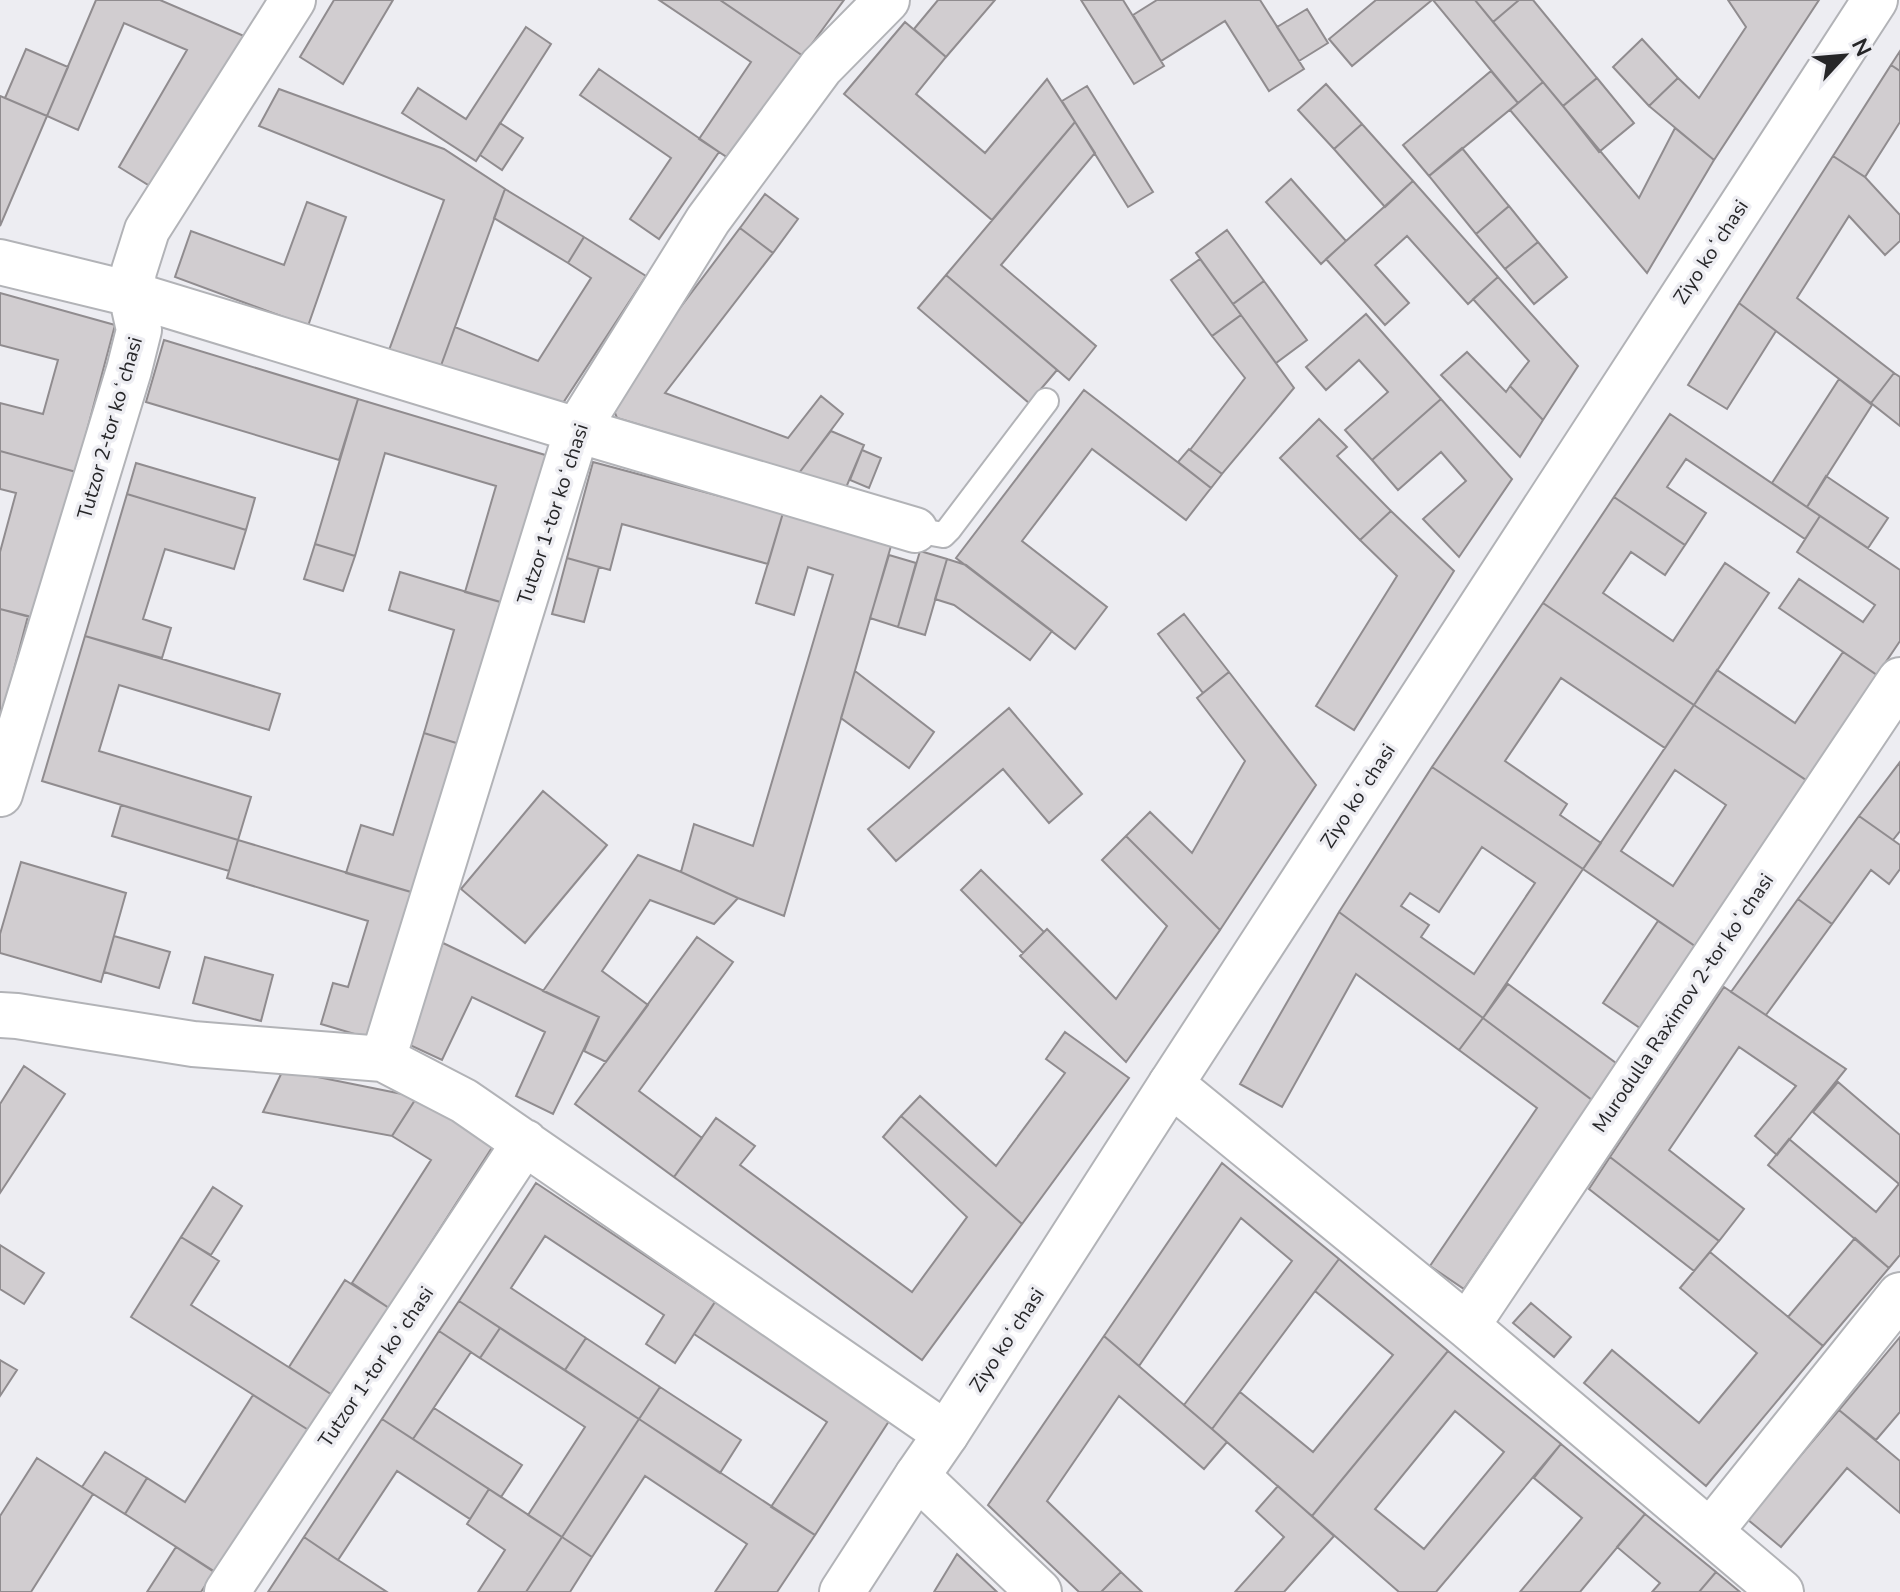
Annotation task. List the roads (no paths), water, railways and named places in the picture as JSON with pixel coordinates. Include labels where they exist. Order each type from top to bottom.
[{"type":"street","name":"Tutzor 2-tor koʻchasi","points":[[0,794],[129,370],[139,330],[131,294],[134,271],[147,230],[293,0]]},
{"type":"street","name":"Tutzor 1-tor koʻchasi","points":[[383,1059],[577,430],[708,220],[821,67],[887,0]]},
{"type":"street","name":"Ziyo koʻchasi","points":[[842,1592],[1875,0]]},
{"type":"street","points":[[0,262],[131,294],[915,530]]},
{"type":"street","name":"Murodulla Raximov 2-tor koʻchasi","points":[[1467,1326],[1900,680]]},
{"type":"street","points":[[6,1024],[193,1044],[383,1059],[464,1101],[946,1434]]},
{"type":"street","points":[[1171,1084],[1467,1326],[1781,1592]]},
{"type":"street","name":"Tutzor 1-tor koʻchasi","points":[[227,1592],[525,1142]]},
{"type":"street","points":[[1710,1532],[1900,1295]]},
{"type":"street","points":[[917,1476],[1039,1592]]},
{"type":"lane","points":[[915,530],[943,535],[1046,401]]}]
